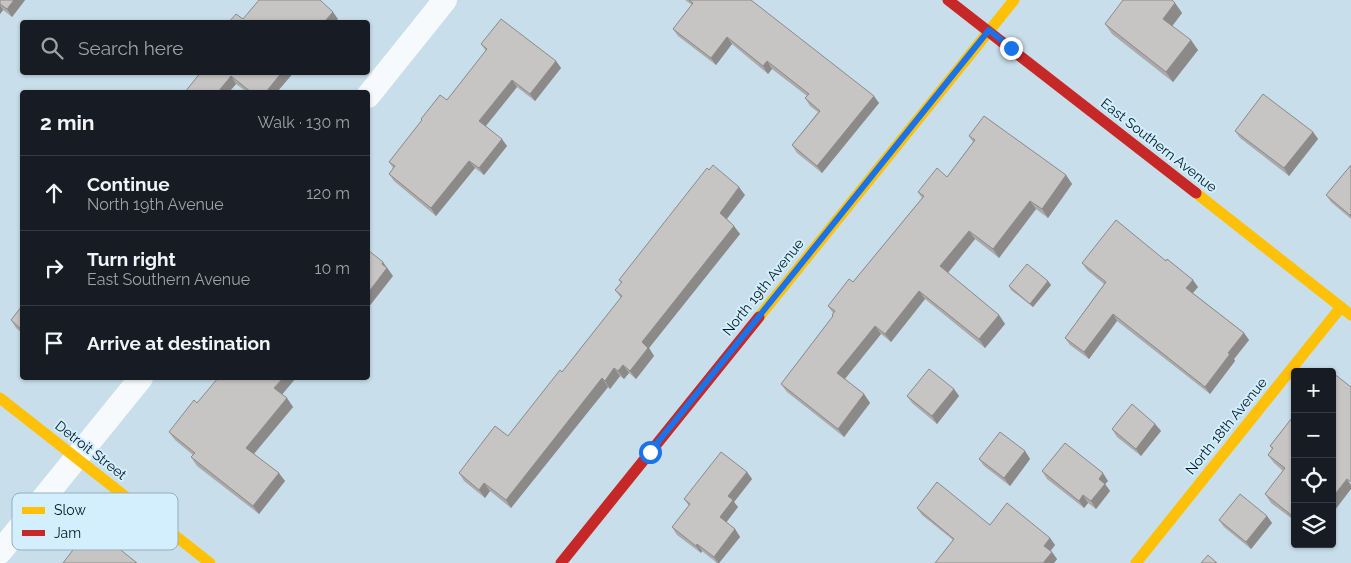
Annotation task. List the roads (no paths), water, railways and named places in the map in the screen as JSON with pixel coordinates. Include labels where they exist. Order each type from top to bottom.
[{"type":"street","points":[[370,94],[445,0]]},
{"type":"street","name":"East Southern Avenue","points":[[948,0],[989,30],[1351,315]]},
{"type":"street","name":"North 19th Avenue","points":[[561,563],[1014,0]]},
{"type":"street","name":"North 18th Avenue","points":[[1136,563],[1341,307]]},
{"type":"street","points":[[48,493],[138,380]]},
{"type":"street","name":"Detroit Street","points":[[0,398],[121,493]]},
{"type":"street","points":[[0,552],[12,537]]},
{"type":"street","name":"Detroit Street","points":[[178,538],[210,563]]}]
